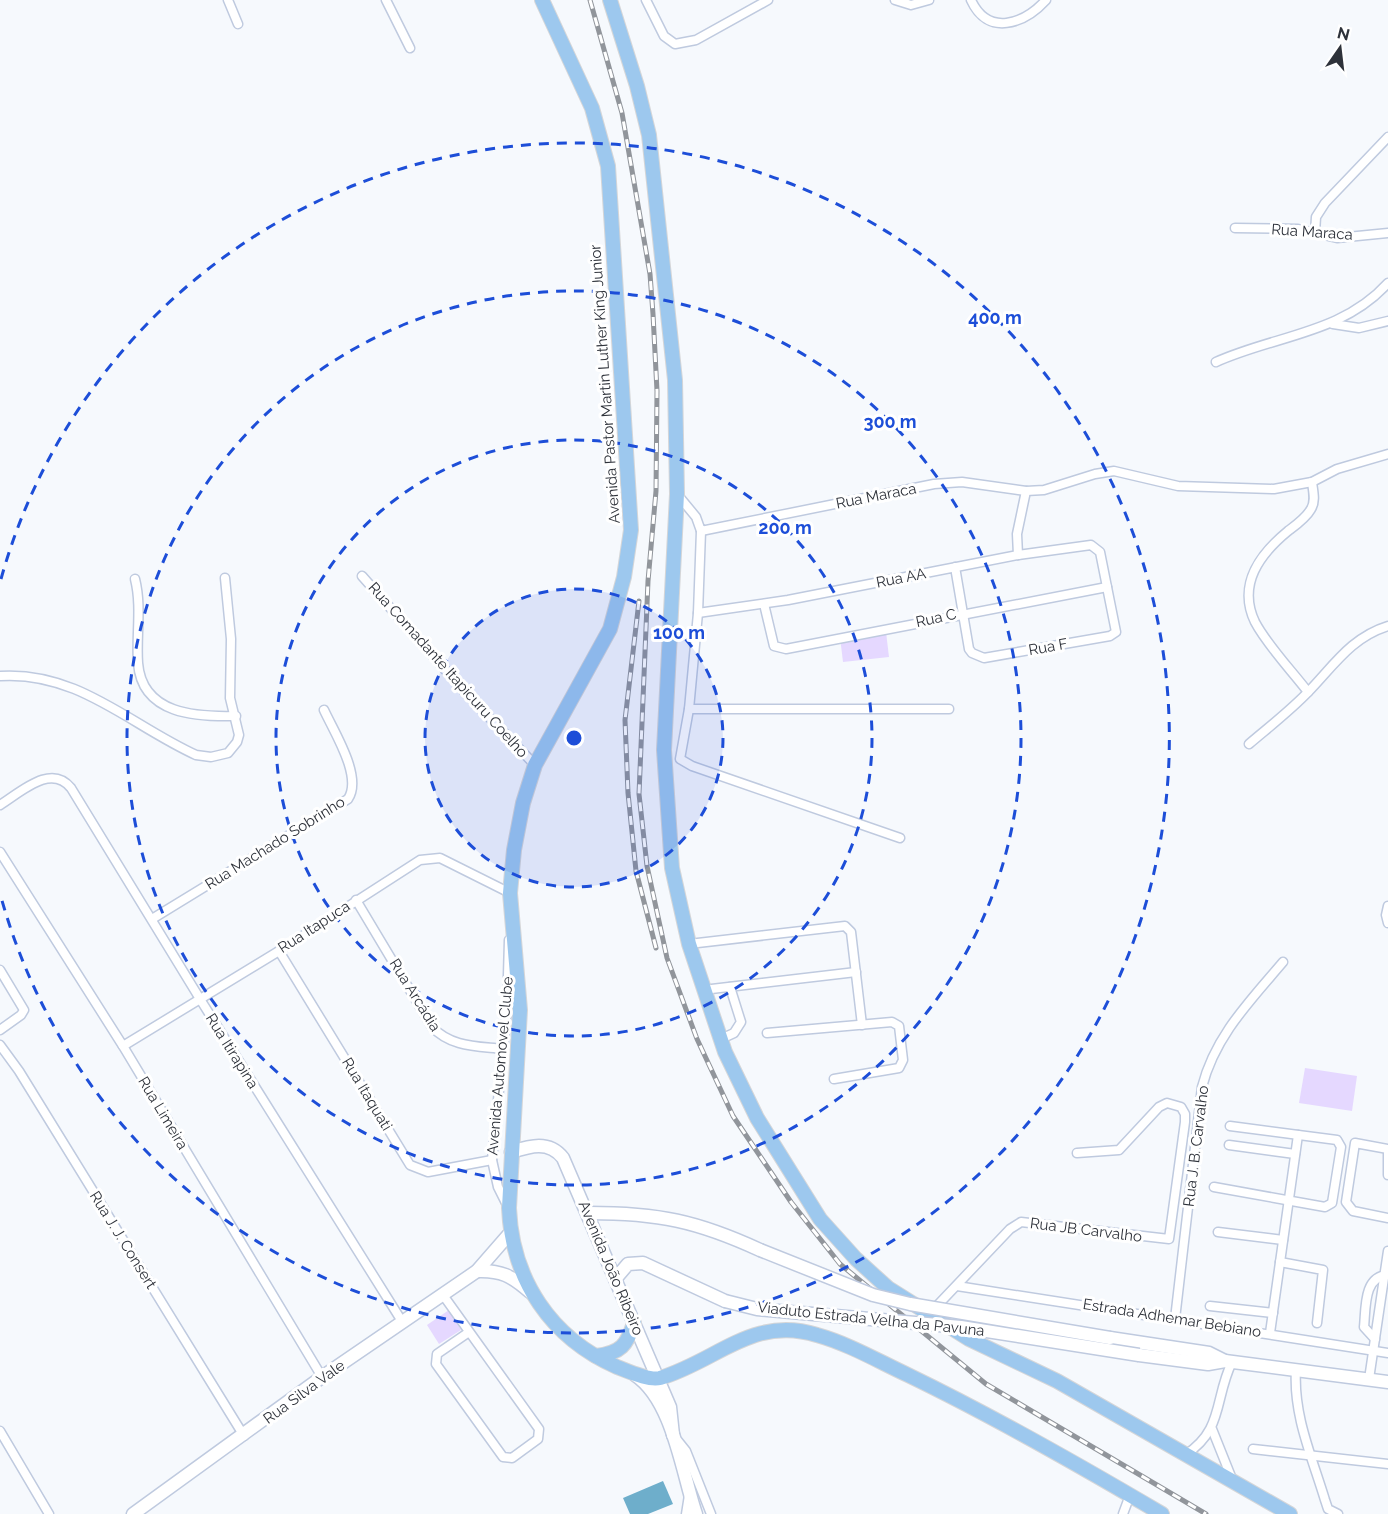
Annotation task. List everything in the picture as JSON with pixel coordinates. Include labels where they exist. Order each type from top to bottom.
[{"type":"main road","name":"Avenida Pastor Martin Luther King Junior","points":[[542,0],[592,108],[608,166],[631,530],[624,577],[610,629],[535,765],[523,803],[514,850],[510,893],[520,1010],[511,1152],[509,1208],[511,1232],[517,1257],[530,1292],[548,1318],[563,1333],[596,1356],[630,1372],[658,1379]]},
{"type":"main road","points":[[610,0],[637,86],[653,166],[675,380],[677,494],[664,750],[672,868],[680,913],[703,990],[721,1039],[757,1118],[820,1219],[856,1259],[888,1288],[969,1339],[1057,1381],[1290,1514]]},
{"type":"main road","name":"Avenida João Ribeiro","points":[[511,1152],[540,1145],[557,1150],[589,1213],[670,1407],[672,1434]]},
{"type":"main road","name":"Viaduto Estrada Velha da Pavuna","points":[[589,1213],[623,1213],[688,1222],[873,1294],[910,1304],[1110,1338]]},
{"type":"main road","name":"Rua Silva Vale","points":[[133,1514],[244,1436],[322,1377],[477,1271],[511,1232]]},
{"type":"main road","name":"Viaduto Estrada Velha da Pavuna","points":[[616,1278],[628,1264],[643,1263],[725,1301],[757,1309],[961,1327],[1139,1355]]},
{"type":"main road","points":[[477,1271],[505,1273],[530,1292]]},
{"type":"main road","points":[[596,1356],[621,1349],[628,1341],[634,1323]]},
{"type":"main road","points":[[658,1379],[757,1333],[786,1329],[806,1332],[837,1341],[932,1387],[1162,1514]]},
{"type":"main road","name":"Estrada Adhemar Bebiano","points":[[1110,1338],[1209,1353],[1229,1361],[1388,1382]]},
{"type":"main road","name":"Estrada Adhemar Bebiano","points":[[1139,1355],[1208,1364],[1229,1361]]},
{"type":"main road","name":"Avenida João Ribeiro","points":[[630,1372],[654,1393],[672,1434],[696,1514]]},
{"type":"street","points":[[228,0],[238,24]]},
{"type":"street","points":[[386,0],[410,48]]},
{"type":"street","points":[[646,0],[664,36],[675,44],[696,40],[768,0]]},
{"type":"street","points":[[895,0],[911,5],[929,0]]},
{"type":"street","points":[[970,0],[981,15],[995,21],[1010,23],[1024,19],[1046,0]]},
{"type":"street","points":[[1315,232],[1316,217],[1325,203],[1388,137]]},
{"type":"street","name":"Rua Maraca","points":[[1235,228],[1291,229],[1337,238],[1388,233]]},
{"type":"street","points":[[1216,362],[1257,345],[1334,324],[1358,310],[1388,283]]},
{"type":"street","points":[[1334,324],[1359,328],[1388,321]]},
{"type":"street","name":"Rua Maraca","points":[[701,531],[934,484],[978,483],[1026,491],[1055,488],[1095,474],[1114,471],[1178,486],[1274,489],[1312,482],[1366,458],[1388,454]]},
{"type":"street","points":[[1308,692],[1255,622],[1250,603],[1249,586],[1255,565],[1266,549],[1311,510],[1314,496],[1312,482]]},
{"type":"street","points":[[1018,555],[1017,534],[1026,491]]},
{"type":"street","points":[[677,494],[696,517],[701,531],[698,613],[689,709],[680,752],[684,763],[900,838]]},
{"type":"street","name":"Rua AA","points":[[698,613],[764,604],[1018,555],[1082,545],[1096,547],[1100,552],[1107,587]]},
{"type":"street","points":[[955,567],[963,613]]},
{"type":"street","name":"Rua Comadante Itapicuru Coelho","points":[[362,576],[464,691],[535,765]]},
{"type":"street","points":[[0,676],[43,680],[85,693],[196,755],[220,756],[233,749],[239,735],[230,698],[231,639],[225,578]]},
{"type":"street","points":[[135,579],[139,604],[138,663],[144,687],[163,705],[179,713],[206,717],[236,716]]},
{"type":"street","name":"Rua C","points":[[764,604],[770,639],[774,646],[786,649],[1107,587]]},
{"type":"street","name":"Rua F","points":[[963,613],[969,649],[972,653],[984,658],[1110,636],[1116,632],[1116,619],[1107,587]]},
{"type":"street","points":[[1249,744],[1308,692],[1362,637],[1388,626]]},
{"type":"street","points":[[689,709],[949,709]]},
{"type":"street","name":"Rua Machado Sobrinho","points":[[152,919],[348,799],[354,784],[352,772],[324,710]]},
{"type":"street","name":"Rua Itirapina","points":[[0,805],[44,779],[56,776],[62,778],[71,788],[200,999],[404,1323]]},
{"type":"street","name":"Rua Limeira","points":[[0,852],[123,1046],[322,1377]]},
{"type":"street","name":"Rua Itapuca","points":[[123,1046],[279,951],[420,860],[430,857],[447,861],[510,893]]},
{"type":"street","name":"Rua Arcádia","points":[[356,900],[432,1027],[441,1036],[466,1045],[502,1048]]},
{"type":"street","points":[[1388,906],[1386,915],[1388,923]]},
{"type":"street","name":"Avenida Automovel Clube","points":[[509,1208],[498,1187],[492,1160],[507,1010],[508,954],[512,922]]},
{"type":"street","points":[[689,944],[845,926],[851,932],[862,1024]]},
{"type":"street","name":"Rua Itaquati","points":[[279,951],[410,1165],[429,1172],[492,1160]]},
{"type":"street","name":"Rua J. B. Carvalho","points":[[1175,1319],[1202,1087],[1207,1069],[1226,1030],[1283,962]]},
{"type":"street","points":[[0,970],[24,1010],[21,1015],[0,1030]]},
{"type":"street","points":[[703,990],[856,972]]},
{"type":"street","points":[[721,1039],[734,1033],[741,1022],[730,987]]},
{"type":"street","points":[[767,1033],[892,1022],[899,1026],[902,1064],[894,1070],[834,1079]]},
{"type":"street","name":"Rua J. J. Consert","points":[[0,1045],[19,1071],[244,1436]]},
{"type":"street","name":"Rua JB Carvalho","points":[[928,1315],[1010,1229],[1021,1222],[1169,1239],[1172,1234],[1185,1122],[1185,1114],[1181,1107],[1167,1103],[1158,1107],[1119,1150],[1077,1153]]},
{"type":"street","points":[[1214,1187],[1325,1207],[1330,1205],[1341,1147],[1335,1140],[1230,1126]]},
{"type":"street","points":[[1270,1333],[1298,1135]]},
{"type":"street","points":[[1388,1175],[1388,1151],[1355,1143],[1346,1202],[1353,1211],[1388,1218]]},
{"type":"street","points":[[1228,1145],[1295,1154]]},
{"type":"street","points":[[1218,1232],[1283,1240]]},
{"type":"street","points":[[1369,1379],[1388,1251]]},
{"type":"street","points":[[1280,1262],[1323,1270],[1317,1323]]},
{"type":"street","points":[[1375,1339],[1364,1327],[1370,1286],[1374,1280],[1386,1275]]},
{"type":"street","name":"Estrada Adhemar Bebiano","points":[[957,1286],[1388,1353]]},
{"type":"street","points":[[443,1295],[539,1429],[538,1438],[512,1458],[503,1456],[436,1364],[437,1354],[469,1332]]},
{"type":"street","points":[[1210,1306],[1273,1313]]},
{"type":"street","points":[[1185,1455],[1203,1443],[1212,1429],[1229,1361]]},
{"type":"street","points":[[1296,1370],[1296,1401],[1312,1456],[1328,1509],[1338,1514]]},
{"type":"street","points":[[1212,1429],[1234,1482]]},
{"type":"street","points":[[0,1431],[49,1514]]},
{"type":"street","name":"Avenida João Ribeiro","points":[[672,1434],[686,1451],[711,1514]]},
{"type":"street","points":[[1253,1449],[1388,1464]]},
{"type":"street","points":[[686,1514],[689,1494]]},
{"type":"street","points":[[1123,1514],[1130,1495]]},
{"type":"shaded area","points":[[886,632],[889,657],[843,662],[840,637]]},
{"type":"shaded area","points":[[1305,1068],[1357,1076],[1352,1111],[1299,1103]]},
{"type":"shaded area","points":[[449,1310],[461,1330],[439,1344],[427,1325]]},
{"type":"water","points":[[663,1481],[673,1504],[648,1514],[630,1514],[623,1498]]},
{"type":"railway","points":[[590,0],[622,113],[650,274],[653,314],[657,391],[656,491],[648,581],[639,794],[647,866],[667,958],[697,1039],[733,1116],[791,1202],[840,1264],[986,1384],[1206,1514]]},
{"type":"railway","points":[[639,601],[625,720],[628,793],[636,871],[656,948]]}]
